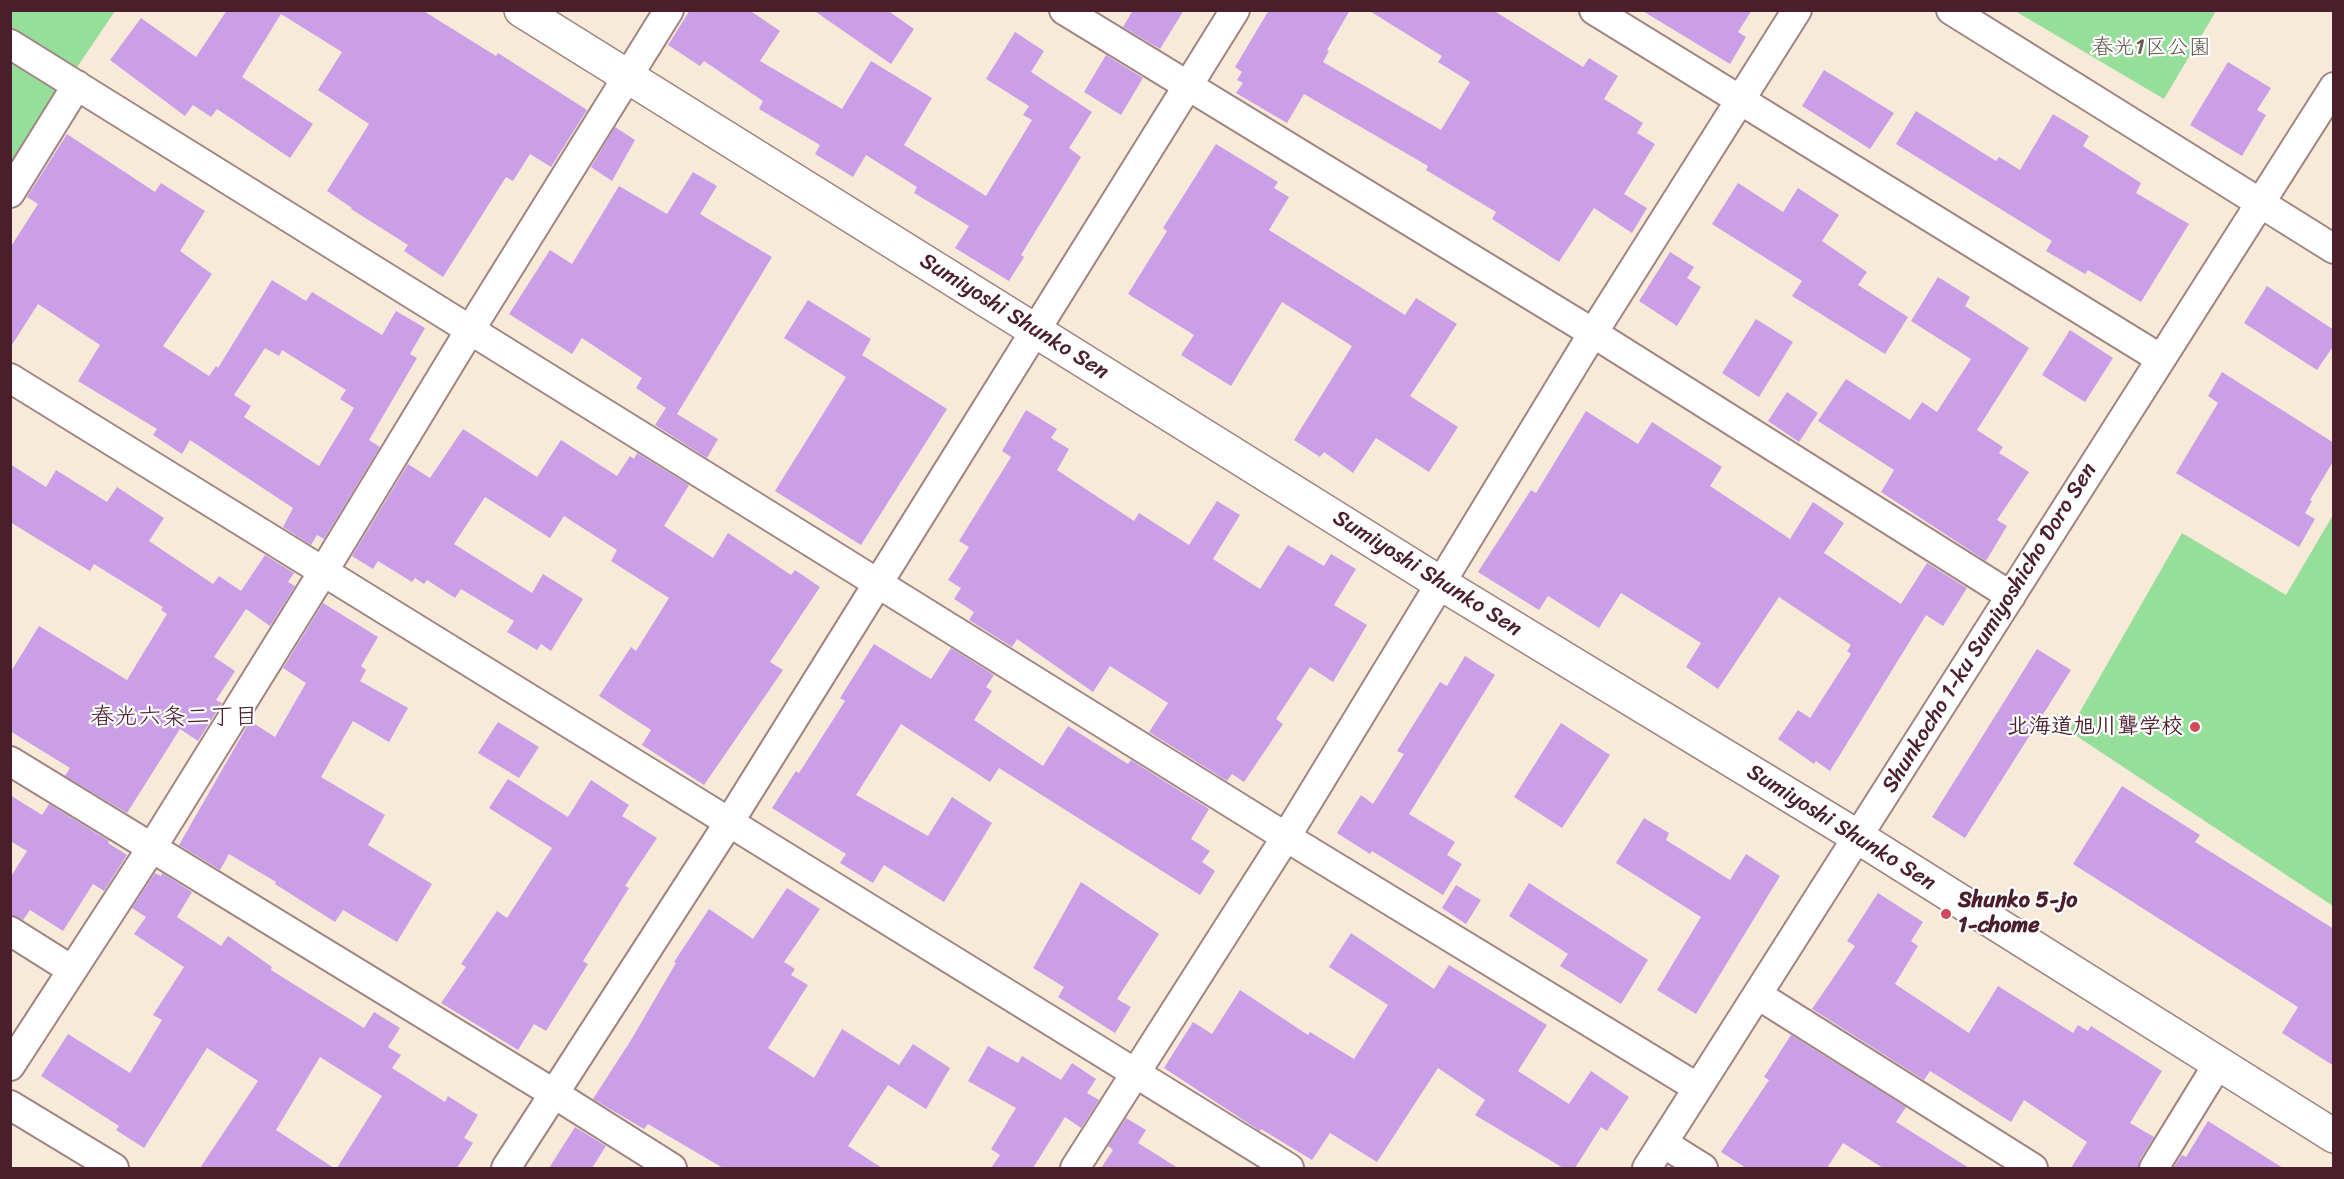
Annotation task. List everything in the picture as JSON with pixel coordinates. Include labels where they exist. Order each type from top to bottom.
[{"type":"street","name":"Sumiyoshi Shunko Sen","points":[[521,10],[1440,583],[1858,837],[2334,1136]]},
{"type":"street","points":[[10,1066],[151,849],[669,10]]},
{"type":"street","points":[[1064,10],[1593,333],[2011,596]]},
{"type":"street","points":[[506,1168],[729,824],[1235,10]]},
{"type":"street","points":[[1594,10],[2161,358]]},
{"type":"street","points":[[1074,1168],[1286,837],[1593,333],[1797,10]]},
{"type":"street","points":[[1951,10],[2334,249]]},
{"type":"street","points":[[10,44],[1286,837],[1698,1088]]},
{"type":"street","points":[[10,193],[77,85]]},
{"type":"street","name":"Shunkocho 1-ku Sumiyoshicho Doro Sen","points":[[1647,1168],[2334,87]]},
{"type":"street","points":[[10,378],[729,824],[1290,1168]]},
{"type":"street","points":[[10,761],[672,1168]]},
{"type":"street","points":[[10,931],[72,970]]},
{"type":"street","points":[[1758,995],[2033,1168]]},
{"type":"street","points":[[2154,1168],[2218,1064]]},
{"type":"street","points":[[10,1105],[114,1168]]},
{"type":"street","points":[[1663,1143],[1703,1168]]},
{"type":"green space","points":[[11,11],[115,11],[11,165]]},
{"type":"green space","name":"春光1区公園","points":[[2015,11],[2216,11],[2164,99]]},
{"type":"green space","points":[[2333,515],[2333,906],[2069,731],[2182,533],[2286,595]]},
{"type":"building","points":[[227,10],[422,10],[496,56],[498,53],[587,110],[551,167],[530,154],[513,181],[506,177],[443,277],[404,251],[408,245],[327,191],[369,124],[318,90],[342,52],[281,14],[242,77],[313,124],[290,158],[217,109],[211,117],[193,105],[185,116],[110,60],[141,18],[196,57]]},
{"type":"building","points":[[690,10],[749,10],[780,31],[760,61],[842,109],[871,61],[932,98],[904,145],[986,196],[1032,120],[1023,115],[1029,106],[986,79],[1015,32],[1044,51],[1031,72],[1092,112],[1069,148],[1081,157],[1021,255],[1024,257],[1009,281],[955,248],[969,226],[914,193],[917,187],[866,155],[853,177],[815,154],[820,145],[759,109],[763,101],[704,61],[700,66],[668,45]]},
{"type":"building","points":[[813,10],[887,10],[914,29],[891,64]]},
{"type":"building","points":[[1133,10],[1184,10],[1160,49],[1123,27]]},
{"type":"building","points":[[1269,10],[1350,10],[1327,50],[1329,51],[1323,62],[1441,130],[1470,82],[1438,62],[1442,56],[1368,10],[1493,10],[1583,67],[1589,58],[1618,76],[1604,99],[1643,123],[1637,133],[1655,144],[1624,194],[1647,208],[1632,233],[1594,208],[1559,262],[1492,219],[1496,212],[1426,170],[1428,166],[1304,94],[1287,123],[1236,93],[1243,83],[1237,80],[1242,72],[1235,67]]},
{"type":"building","points":[[1641,10],[1752,10],[1738,32],[1746,37],[1730,64]]},
{"type":"building","points":[[1106,55],[1143,78],[1121,115],[1084,92]]},
{"type":"building","points":[[2228,62],[2271,88],[2257,110],[2266,115],[2242,156],[2190,125]]},
{"type":"building","points":[[1824,70],[1894,113],[1870,149],[1802,106]]},
{"type":"building","points":[[1916,111],[1996,161],[1999,157],[2020,170],[2053,114],[2089,136],[2083,146],[2141,183],[2136,193],[2189,224],[2141,302],[2088,270],[2085,274],[2046,251],[2052,241],[1896,144]]},
{"type":"building","points":[[615,127],[635,140],[612,181],[591,167]]},
{"type":"building","points":[[67,134],[155,192],[161,183],[205,211],[180,251],[212,274],[163,346],[209,376],[216,366],[218,368],[272,280],[306,301],[312,292],[382,335],[396,311],[425,328],[410,354],[417,358],[369,440],[380,447],[324,539],[317,535],[311,545],[283,527],[293,508],[190,440],[182,454],[153,435],[157,429],[78,381],[100,345],[38,304],[10,348],[10,248],[38,204],[27,197]],"holes":[[[265,348],[279,356],[282,350],[346,390],[340,399],[354,408],[319,466],[244,417],[251,406],[234,395]]]},
{"type":"building","points":[[1216,144],[1278,182],[1274,188],[1289,197],[1269,230],[1405,315],[1416,298],[1457,324],[1410,396],[1458,427],[1429,472],[1376,438],[1353,473],[1324,452],[1320,457],[1294,440],[1352,346],[1282,302],[1231,386],[1181,355],[1194,335],[1128,294],[1167,231],[1163,228]]},
{"type":"building","points":[[693,172],[717,186],[700,214],[772,257],[677,414],[718,439],[707,458],[655,425],[666,408],[636,388],[642,378],[582,338],[572,354],[509,314],[550,250],[572,264],[619,186],[667,214]]},
{"type":"building","points":[[1738,183],[1783,212],[1798,188],[1839,215],[1822,241],[1867,272],[1858,285],[1908,317],[1885,354],[1792,296],[1802,281],[1712,224]]},
{"type":"building","points":[[1670,252],[1694,267],[1687,278],[1701,287],[1677,326],[1639,301]]},
{"type":"building","points":[[1938,277],[1970,297],[1965,306],[2029,348],[1977,430],[2003,447],[1999,453],[2029,472],[1997,520],[2007,526],[1986,561],[1881,492],[1894,470],[1818,421],[1846,379],[1910,420],[1922,402],[1937,412],[1971,359],[1911,321]]},
{"type":"building","points":[[2267,286],[2334,330],[2334,345],[2317,370],[2244,323]]},
{"type":"building","points":[[808,300],[871,339],[862,355],[947,409],[861,545],[775,491],[846,377],[784,338]]},
{"type":"building","points":[[1756,319],[1793,342],[1759,397],[1722,373]]},
{"type":"building","points":[[2070,330],[2113,358],[2085,402],[2042,375]]},
{"type":"building","points":[[2222,372],[2334,443],[2334,460],[2310,500],[2312,501],[2305,513],[2315,519],[2299,547],[2176,473],[2218,403],[2208,396]]},
{"type":"building","points":[[1787,392],[1818,413],[1799,442],[1768,421]]},
{"type":"building","points":[[1026,410],[1057,429],[1051,438],[1069,449],[1057,470],[1134,521],[1139,513],[1189,545],[1217,501],[1240,515],[1213,559],[1260,589],[1288,545],[1324,566],[1331,554],[1356,569],[1334,605],[1367,625],[1333,682],[1310,667],[1276,719],[1283,724],[1244,782],[1232,774],[1227,781],[1149,732],[1168,703],[1110,666],[1093,692],[1017,639],[1012,647],[969,620],[974,612],[954,599],[961,588],[948,580],[969,547],[959,541],[1011,457],[1002,451]]},
{"type":"building","points":[[1586,411],[1638,444],[1652,422],[1722,467],[1710,486],[1790,539],[1813,502],[1844,523],[1824,553],[1901,604],[1927,563],[1967,588],[1943,626],[1926,615],[1830,771],[1816,761],[1814,764],[1778,739],[1798,710],[1810,718],[1851,654],[1847,651],[1851,645],[1779,597],[1718,689],[1686,667],[1701,643],[1621,593],[1599,628],[1548,596],[1539,610],[1478,572],[1531,490],[1536,493]]},
{"type":"building","points":[[463,429],[537,477],[561,440],[617,476],[630,456],[634,459],[637,453],[689,485],[664,526],[713,558],[728,533],[791,575],[795,570],[820,587],[770,662],[783,670],[704,785],[642,745],[651,730],[599,696],[631,647],[636,651],[669,598],[611,561],[617,550],[564,516],[550,538],[485,497],[454,544],[532,593],[543,574],[583,599],[551,651],[541,644],[537,650],[507,632],[514,621],[461,589],[455,598],[427,580],[424,584],[415,578],[412,582],[378,561],[373,569],[352,556],[408,464],[430,478]]},
{"type":"building","points":[[10,464],[46,487],[56,470],[107,502],[117,487],[164,518],[149,541],[213,584],[219,576],[241,591],[265,555],[294,573],[288,582],[295,586],[270,626],[246,609],[214,657],[235,671],[216,700],[222,703],[198,741],[180,729],[127,813],[65,776],[70,768],[10,731],[10,673],[39,626],[127,680],[167,614],[161,610],[163,607],[94,564],[90,571],[10,522]]},
{"type":"building","points":[[323,603],[378,637],[361,666],[366,670],[360,681],[408,708],[389,742],[353,721],[321,777],[385,815],[368,845],[432,884],[397,942],[343,910],[335,922],[275,884],[276,882],[229,854],[220,870],[179,845],[250,721],[275,737],[306,683],[283,668]]},
{"type":"building","points":[[874,644],[931,679],[951,648],[994,675],[986,687],[992,691],[974,720],[1043,766],[1068,726],[1128,764],[1131,760],[1209,809],[1191,839],[1210,851],[1202,862],[1215,871],[1200,895],[999,768],[990,782],[901,724],[856,795],[928,836],[952,797],[992,823],[944,902],[884,865],[873,883],[840,863],[846,854],[772,808],[796,771],[799,773],[845,701],[840,698]]},
{"type":"building","points":[[2037,649],[2071,670],[1965,838],[1932,817]]},
{"type":"building","points":[[1465,656],[1495,675],[1409,814],[1455,842],[1447,855],[1462,864],[1443,895],[1372,851],[1370,854],[1337,833],[1361,795],[1373,804],[1404,754],[1397,751],[1440,682],[1447,686]]},
{"type":"building","points":[[498,722],[539,747],[519,778],[478,753]]},
{"type":"building","points":[[1561,723],[1610,755],[1562,828],[1514,797]]},
{"type":"building","points":[[508,779],[568,817],[591,780],[629,805],[622,816],[657,838],[625,886],[629,888],[583,961],[588,964],[546,1031],[534,1024],[518,1050],[441,1003],[466,967],[461,964],[497,911],[507,918],[552,848],[489,808]]},
{"type":"building","points":[[2122,786],[2200,835],[2195,842],[2334,929],[2334,1066],[2282,1033],[2298,1007],[2073,864]]},
{"type":"building","points":[[10,795],[42,815],[49,804],[109,841],[108,843],[127,855],[104,891],[93,884],[63,931],[30,910],[23,920],[10,915],[10,878],[27,851],[10,841]]},
{"type":"building","points":[[1644,818],[1669,833],[1666,840],[1730,880],[1746,854],[1780,876],[1696,1014],[1657,990],[1701,917],[1616,863]]},
{"type":"building","points":[[155,873],[161,876],[162,873],[192,892],[177,917],[221,946],[228,936],[272,967],[271,970],[364,1028],[374,1012],[400,1028],[388,1047],[401,1055],[392,1068],[445,1102],[448,1096],[478,1115],[464,1138],[473,1143],[457,1168],[337,1168],[382,1096],[320,1057],[276,1130],[334,1168],[200,1168],[258,1081],[207,1048],[144,1148],[116,1130],[119,1126],[41,1076],[68,1034],[130,1073],[162,1020],[153,1015],[184,967],[134,934],[146,917],[132,908]]},
{"type":"building","points":[[1081,882],[1159,934],[1117,999],[1131,1007],[1115,1033],[1058,997],[1064,987],[1033,968]]},
{"type":"building","points":[[1529,883],[1648,960],[1621,1004],[1560,966],[1568,954],[1509,916]]},
{"type":"building","points":[[1456,885],[1481,900],[1466,924],[1442,908]]},
{"type":"building","points":[[787,888],[820,909],[784,962],[795,969],[791,975],[808,985],[768,1048],[814,1078],[842,1029],[899,1065],[913,1044],[950,1068],[926,1109],[888,1085],[848,1146],[882,1168],[723,1168],[648,1124],[644,1129],[593,1099],[631,1040],[676,963],[674,962],[709,909],[753,939]]},
{"type":"building","points":[[1878,893],[1923,922],[1911,941],[1918,946],[1895,984],[1969,1033],[1998,986],[2073,1033],[2078,1025],[2088,1031],[2091,1026],[2162,1071],[2130,1123],[2154,1137],[2140,1159],[2138,1168],[2071,1168],[2087,1142],[2024,1100],[2011,1122],[1930,1071],[1924,1080],[1812,1009],[1855,946],[1847,941]]},
{"type":"building","points":[[1351,933],[1434,989],[1449,965],[1547,1025],[1518,1071],[1569,1104],[1591,1071],[1629,1097],[1607,1131],[1601,1127],[1575,1168],[1563,1168],[1475,1115],[1485,1100],[1438,1068],[1377,1162],[1330,1133],[1312,1160],[1261,1129],[1260,1131],[1164,1068],[1193,1022],[1212,1034],[1240,990],[1308,1035],[1310,1032],[1354,1059],[1388,1005],[1329,967]]},
{"type":"building","points":[[1791,1035],[1906,1107],[1896,1122],[1969,1168],[1883,1168],[1843,1143],[1827,1168],[1746,1168],[1721,1152],[1769,1080],[1764,1077]]},
{"type":"building","points":[[988,1046],[1018,1063],[1022,1056],[1061,1080],[1072,1063],[1096,1079],[1087,1093],[1099,1100],[1081,1128],[1065,1117],[1033,1168],[991,1168],[1000,1155],[991,1149],[1016,1108],[968,1081]]},
{"type":"building","points":[[1126,1118],[1146,1130],[1138,1143],[1178,1168],[1101,1168],[1113,1150],[1108,1146]]},
{"type":"building","points":[[2208,1121],[2283,1168],[2173,1168],[2182,1155],[2186,1157]]},
{"type":"building","points":[[575,1127],[606,1146],[592,1168],[549,1168]]},
{"type":"place","name":"北海道旭川聾学校","points":[[2195,727]]},
{"type":"place","name":"Shunko 5-jo 1-chome","points":[[1946,914]]},
{"type":"district","name":"春光六条二丁目","points":[[174,718]]}]
